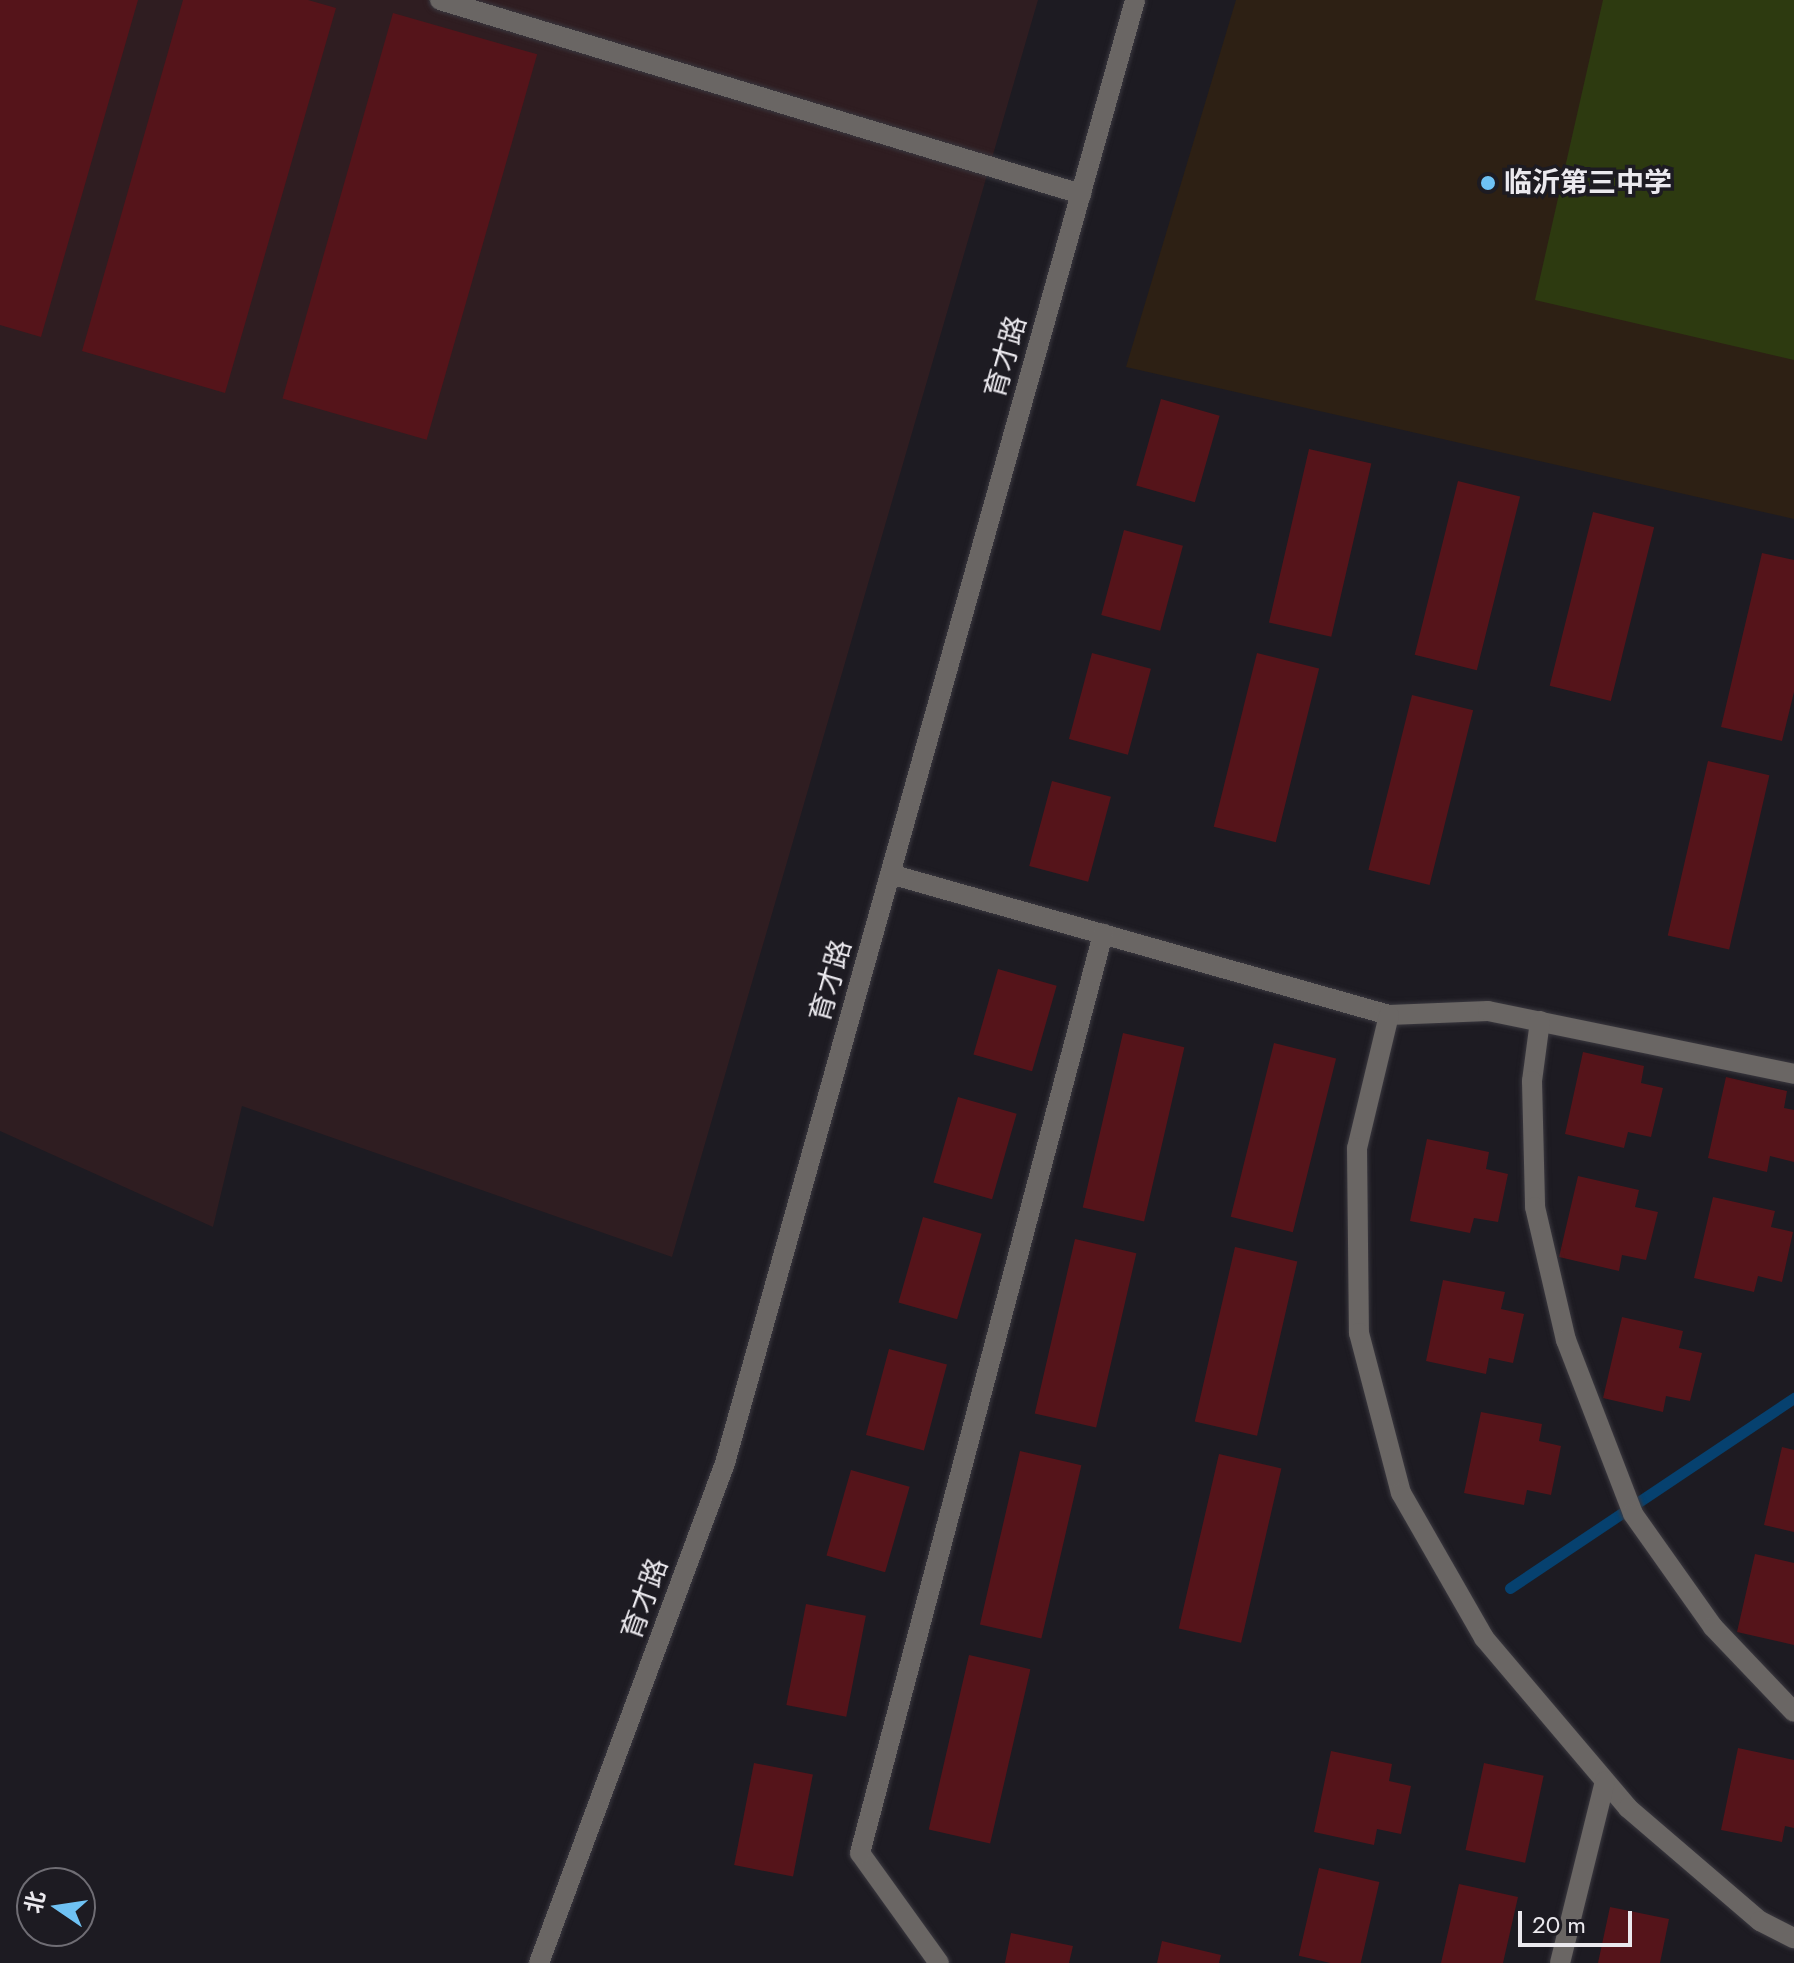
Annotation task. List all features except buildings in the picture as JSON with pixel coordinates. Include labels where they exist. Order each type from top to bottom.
[{"type":"street","points":[[440,0],[1081,194]]},
{"type":"street","name":"育才路","points":[[539,1963],[725,1463],[1135,0]]},
{"type":"street","points":[[890,874],[1389,1015],[1488,1011],[1794,1074]]},
{"type":"street","points":[[939,1963],[860,1853],[1103,934]]},
{"type":"street","points":[[1389,1015],[1357,1148],[1359,1333],[1401,1493],[1484,1638],[1628,1808],[1760,1921],[1794,1938]]},
{"type":"street","points":[[1540,1021],[1532,1081],[1535,1207],[1566,1340],[1633,1514],[1713,1627],[1794,1712]]},
{"type":"street","points":[[1560,1963],[1605,1781]]},
{"type":"shaded area","points":[[0,0],[1038,0],[672,1257],[242,1106],[213,1227],[0,1131]]},
{"type":"shaded area","name":"临沂第三中学","points":[[1236,0],[1794,0],[1794,519],[1126,367]]},
{"type":"green space","points":[[1603,0],[1794,0],[1794,360],[1535,300]]},
{"type":"waterway","points":[[1510,1588],[1794,1398]]},
{"type":"place","name":"临沂第三中学","points":[[1488,183]]}]
